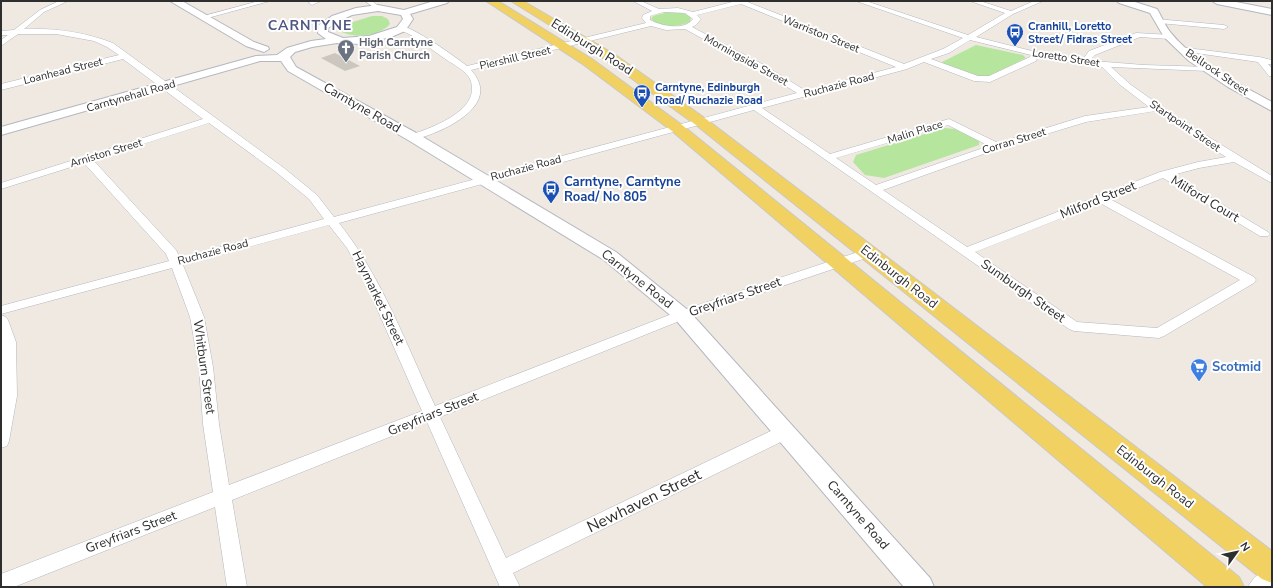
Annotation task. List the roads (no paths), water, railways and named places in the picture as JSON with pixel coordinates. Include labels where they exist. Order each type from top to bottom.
[{"type":"main road","name":"Edinburgh Road","points":[[491,1],[588,62],[677,128],[1229,587]]},
{"type":"main road","name":"Edinburgh Road","points":[[516,1],[584,40],[630,70],[701,122],[1272,569]]},
{"type":"street","points":[[1,44],[42,11],[65,1]]},
{"type":"street","points":[[175,1],[250,44],[268,59],[283,50],[310,40],[322,33]]},
{"type":"street","points":[[204,17],[267,1]]},
{"type":"street","points":[[368,1],[378,8]]},
{"type":"street","points":[[322,33],[323,27],[332,19],[358,10],[378,8],[404,13],[444,1]]},
{"type":"street","points":[[636,1],[657,11]]},
{"type":"street","points":[[686,27],[663,28],[650,24],[646,18],[651,13],[657,11],[672,10],[692,14],[740,1]]},
{"type":"street","name":"Warriston Street","points":[[740,1],[904,67]]},
{"type":"street","name":"Loretto Street","points":[[859,1],[969,38],[1036,54],[1090,63],[1208,70]]},
{"type":"street","points":[[973,1],[1011,13]]},
{"type":"street","name":"Ruchazie Road","points":[[1,310],[482,179],[904,67],[946,51],[1011,13],[1040,1]]},
{"type":"street","points":[[1122,1],[1157,16],[1227,27]]},
{"type":"street","points":[[1217,1],[1272,12]]},
{"type":"street","points":[[283,50],[338,40],[363,40],[391,33],[403,28],[408,19],[404,13]]},
{"type":"street","name":"Morningside Street","points":[[686,27],[696,22],[697,19],[692,14]]},
{"type":"street","name":"Bellrock Street","points":[[1157,16],[1169,37],[1208,70],[1272,107]]},
{"type":"street","name":"Piershill Street","points":[[466,69],[650,24]]},
{"type":"street","name":"Morningside Street","points":[[686,27],[749,60],[806,94]]},
{"type":"street","points":[[403,28],[414,32],[466,69],[474,78],[477,89],[474,101],[462,114],[442,126],[413,138]]},
{"type":"street","name":"Haymarket Street","points":[[1,33],[39,31],[69,32],[92,37],[110,45],[313,196],[352,247],[368,275],[433,414],[510,587]]},
{"type":"street","points":[[322,33],[338,40]]},
{"type":"street","points":[[1090,63],[1088,58],[1092,53],[1139,35],[1169,37]]},
{"type":"street","points":[[1182,49],[1272,62]]},
{"type":"street","name":"Carntyne Road","points":[[283,50],[292,69],[413,138],[610,256],[682,315],[921,587]]},
{"type":"street","name":"Carntynehall Road","points":[[1,131],[166,86],[262,54]]},
{"type":"street","points":[[925,60],[977,79],[990,79],[1033,59],[1036,54]]},
{"type":"street","name":"Loanhead Street","points":[[1,86],[125,56]]},
{"type":"street","points":[[1259,59],[1272,74]]},
{"type":"street","name":"Startpoint Street","points":[[1104,64],[1108,70],[1121,82],[1158,108],[1234,159],[1272,180]]},
{"type":"street","name":"Sumburgh Street","points":[[755,107],[1074,326],[1159,334],[1250,280],[1102,199]]},
{"type":"street","name":"Corran Street","points":[[875,189],[997,146],[1085,119],[1158,108]]},
{"type":"street","name":"Arniston Street","points":[[1,186],[210,120]]},
{"type":"street","name":"Malin Place","points":[[828,157],[949,122],[997,146]]},
{"type":"street","name":"Whitburn Street","points":[[86,159],[172,253],[197,316],[206,367],[211,424],[237,587]]},
{"type":"street","name":"Milford Street","points":[[966,251],[1164,174],[1198,165],[1234,159]]},
{"type":"street","name":"Milford Court","points":[[1164,174],[1252,222],[1264,234]]},
{"type":"street","name":"Greyfriars Street","points":[[1,583],[682,315],[868,253]]},
{"type":"street","points":[[1,320],[9,342],[9,396],[1,441]]},
{"type":"street","name":"Newhaven Street","points":[[502,569],[785,432]]},
{"type":"street","points":[[1258,587],[1272,576]]},
{"type":"place","name":"Cranhill, Loretto Street/ Fidras Street","points":[[1015,47]]},
{"type":"place","name":"High Carntyne Parish Church","points":[[346,63]]},
{"type":"place","name":"Carntyne, Edinburgh Road/ Ruchazie Road","points":[[642,108]]},
{"type":"place","name":"Carntyne, Carntyne Road/ No 805","points":[[551,204]]},
{"type":"place","name":"Scotmid","points":[[1199,382]]},
{"type":"district","name":"CARNTYNE","points":[[310,25]]}]
